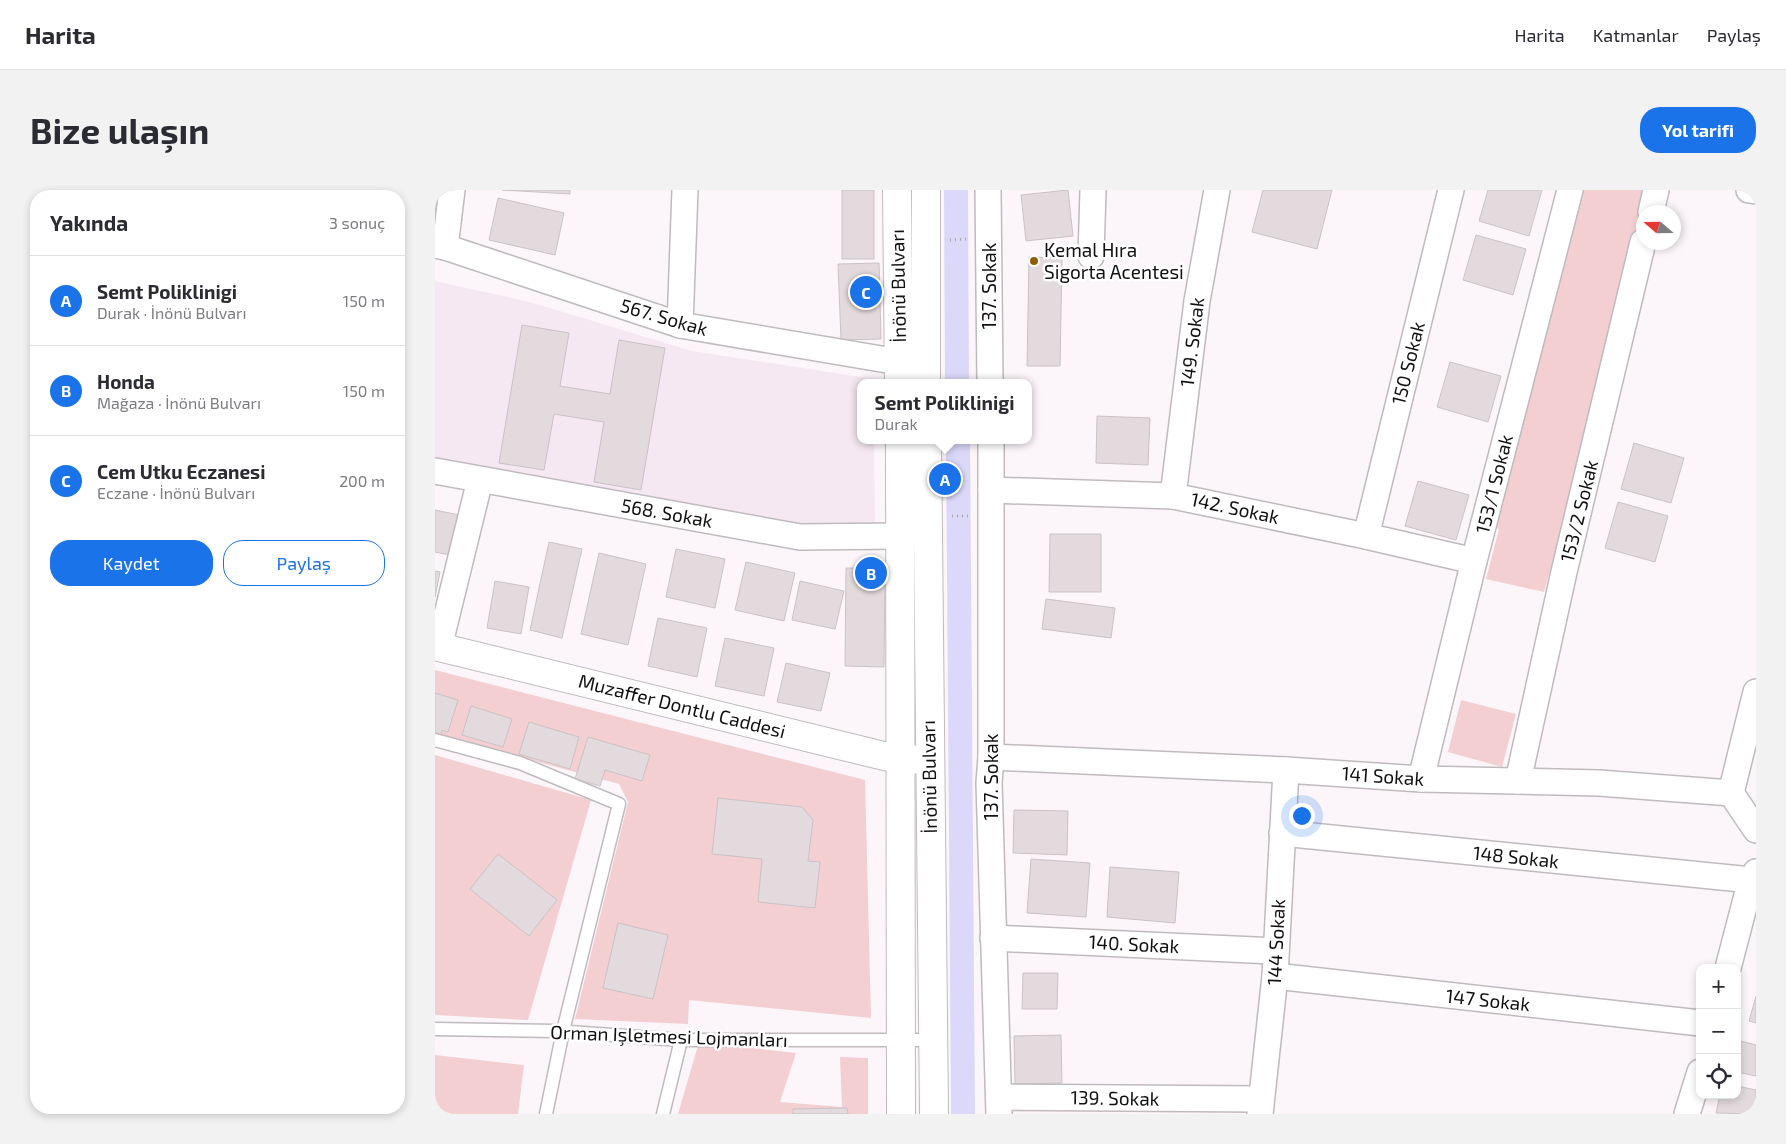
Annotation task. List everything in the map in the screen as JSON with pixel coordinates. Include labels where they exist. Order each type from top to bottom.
[{"type":"main road","name":"İnönü Bulvarı","points":[[897,190],[899,372]]},
{"type":"main road","name":"İnönü Bulvarı","points":[[926,190],[927,379]]},
{"type":"main road","name":"İnönü Bulvarı","points":[[900,444],[901,1114]]},
{"type":"main road","name":"İnönü Bulvarı","points":[[927,444],[934,1114]]},
{"type":"main road","name":"Muzaffer Dontlu Caddesi","points":[[437,646],[901,760],[929,760]]},
{"type":"street","points":[[440,246],[452,190]]},
{"type":"street","points":[[681,325],[685,190]]},
{"type":"street","name":"137. Sokak","points":[[988,190],[990,379]]},
{"type":"street","points":[[1091,256],[1093,190]]},
{"type":"street","name":"149. Sokak","points":[[1173,496],[1197,301],[1217,190]]},
{"type":"street","name":"150 Sokak","points":[[1366,536],[1451,190]]},
{"type":"street","name":"153/1 Sokak","points":[[1421,779],[1474,561],[1570,190]]},
{"type":"street","points":[[1653,205],[1656,190]]},
{"type":"street","points":[[1749,190],[1756,191]]},
{"type":"street","name":"567. Sokak","points":[[440,246],[681,325],[899,372]]},
{"type":"street","name":"153/2 Sokak","points":[[1518,781],[1564,572],[1641,250]]},
{"type":"street","name":"137. Sokak","points":[[991,444],[991,756],[989,783],[999,1105]]},
{"type":"street","name":"568. Sokak","points":[[435,471],[800,538],[901,536]]},
{"type":"street","points":[[437,646],[480,480]]},
{"type":"street","name":"142. Sokak","points":[[991,490],[1173,496],[1366,536],[1474,561]]},
{"type":"street","points":[[1756,692],[1731,793],[1756,830]]},
{"type":"street","name":"141 Sokak","points":[[991,756],[1286,770],[1421,779],[1599,783],[1731,793]]},
{"type":"street","name":"144 Sokak","points":[[1261,1107],[1275,976],[1286,770]]},
{"type":"street","name":"148 Sokak","points":[[1282,833],[1753,876]]},
{"type":"street","points":[[1729,964],[1753,876]]},
{"type":"street","name":"140. Sokak","points":[[993,938],[1275,951]]},
{"type":"street","name":"147 Sokak","points":[[1275,976],[1696,1023]]},
{"type":"street","points":[[1687,1114],[1696,1085]]},
{"type":"street","name":"139. Sokak","points":[[999,1105],[1261,1107]]},
{"type":"lane","points":[[435,740],[520,763],[619,804],[563,1031],[546,1114]]},
{"type":"lane","name":"Orman Işletmesi Lojmanları","points":[[435,1030],[563,1031],[681,1040],[933,1040]]},
{"type":"lane","points":[[663,1114],[681,1040]]},
{"type":"path","points":[[946,240],[969,239]]},
{"type":"path","points":[[947,516],[971,515]]},
{"type":"shaded area","points":[[1570,190],[1656,190],[1647,205],[1636,205],[1636,250],[1641,250],[1544,592],[1486,579],[1499,529],[1483,525]]},
{"type":"shaded area","points":[[435,281],[530,302],[692,351],[874,379],[857,379],[857,444],[874,444],[875,524],[782,523],[435,460]]},
{"type":"shaded area","points":[[435,670],[865,780],[871,1018],[689,1000],[688,1024],[575,1019],[628,802],[619,784],[435,734]]},
{"type":"shaded area","points":[[1461,700],[1516,714],[1502,767],[1448,752]]},
{"type":"shaded area","points":[[435,755],[591,800],[528,1020],[435,1015]]},
{"type":"shaded area","points":[[699,1042],[796,1053],[780,1102],[842,1107],[840,1057],[868,1058],[868,1114],[678,1114]]},
{"type":"shaded area","points":[[435,1055],[524,1065],[518,1114],[435,1114]]},
{"type":"building","points":[[435,190],[445,190],[435,226]]},
{"type":"building","points":[[502,190],[570,190],[570,194]]},
{"type":"building","points":[[842,190],[874,190],[874,259],[842,259]]},
{"type":"building","points":[[1068,190],[1073,236],[1026,241],[1021,195]]},
{"type":"building","points":[[1263,190],[1332,190],[1317,249],[1252,232]]},
{"type":"building","points":[[1488,190],[1542,190],[1529,236],[1479,221]]},
{"type":"building","points":[[498,198],[564,213],[555,255],[489,240]]},
{"type":"building","points":[[1476,235],[1526,249],[1513,295],[1463,280]]},
{"type":"building","points":[[1029,257],[1062,258],[1060,366],[1027,366]]},
{"type":"building","points":[[879,263],[881,339],[841,340],[838,264]]},
{"type":"building","points":[[522,325],[569,333],[560,386],[610,394],[619,340],[665,348],[641,490],[594,482],[604,422],[554,414],[544,470],[499,463]]},
{"type":"building","points":[[1450,362],[1501,376],[1488,422],[1437,407]]},
{"type":"building","points":[[1097,416],[1150,418],[1148,465],[1096,463]]},
{"type":"building","points":[[1634,443],[1684,458],[1671,503],[1621,489]]},
{"type":"building","points":[[1418,481],[1469,495],[1456,540],[1405,526]]},
{"type":"building","points":[[1618,502],[1668,516],[1655,562],[1605,548]]},
{"type":"building","points":[[435,510],[459,515],[450,555],[435,552]]},
{"type":"building","points":[[1050,534],[1101,534],[1101,592],[1049,592]]},
{"type":"building","points":[[549,542],[582,549],[562,638],[530,630]]},
{"type":"building","points":[[676,549],[725,559],[715,608],[666,597]]},
{"type":"building","points":[[599,553],[646,564],[628,645],[581,634]]},
{"type":"building","points":[[746,562],[795,573],[784,621],[735,610]]},
{"type":"building","points":[[846,568],[885,568],[884,667],[845,666]]},
{"type":"building","points":[[435,571],[440,572],[435,597]]},
{"type":"building","points":[[495,581],[529,587],[521,634],[487,628]]},
{"type":"building","points":[[800,581],[844,591],[835,629],[792,620]]},
{"type":"building","points":[[1046,599],[1115,608],[1111,638],[1042,629]]},
{"type":"building","points":[[658,618],[707,628],[697,677],[648,666]]},
{"type":"building","points":[[725,638],[774,648],[764,696],[715,686]]},
{"type":"building","points":[[786,663],[830,673],[821,711],[777,702]]},
{"type":"building","points":[[435,693],[458,700],[448,732],[442,730],[440,737],[435,735]]},
{"type":"building","points":[[471,706],[512,719],[503,747],[462,735]]},
{"type":"building","points":[[529,722],[579,737],[570,769],[519,754]]},
{"type":"building","points":[[588,737],[650,755],[642,781],[605,770],[600,786],[575,779]]},
{"type":"building","points":[[718,798],[802,807],[813,820],[808,861],[820,862],[815,908],[758,902],[762,859],[712,854]]},
{"type":"building","points":[[1014,810],[1068,811],[1067,855],[1013,853]]},
{"type":"building","points":[[498,854],[557,900],[529,936],[470,889]]},
{"type":"building","points":[[1031,859],[1090,863],[1086,917],[1027,913]]},
{"type":"building","points":[[1110,867],[1179,872],[1175,923],[1107,917]]},
{"type":"building","points":[[618,923],[668,935],[653,999],[603,988]]},
{"type":"building","points":[[1023,973],[1058,973],[1057,1009],[1022,1009]]},
{"type":"building","points":[[1756,996],[1756,1023],[1749,1021]]},
{"type":"building","points":[[1061,1035],[1062,1083],[1015,1084],[1014,1036]]},
{"type":"building","points":[[1741,1041],[1756,1045],[1756,1076],[1741,1073]]},
{"type":"building","points":[[1741,1087],[1756,1090],[1756,1114],[1716,1113],[1719,1099],[1741,1099]]},
{"type":"building","points":[[847,1108],[848,1114],[793,1114],[793,1109]]},
{"type":"waterway","points":[[956,190],[957,379]]},
{"type":"waterway","points":[[958,444],[963,1114]]},
{"type":"place","name":"Kemal Hıra Sigorta Acentesi","points":[[1034,261]]},
{"type":"place","name":"Cem Utku Eczanesi","points":[[866,292]]},
{"type":"place","name":"Semt Poliklinigi","points":[[945,479]]},
{"type":"place","name":"Honda","points":[[871,573]]}]
